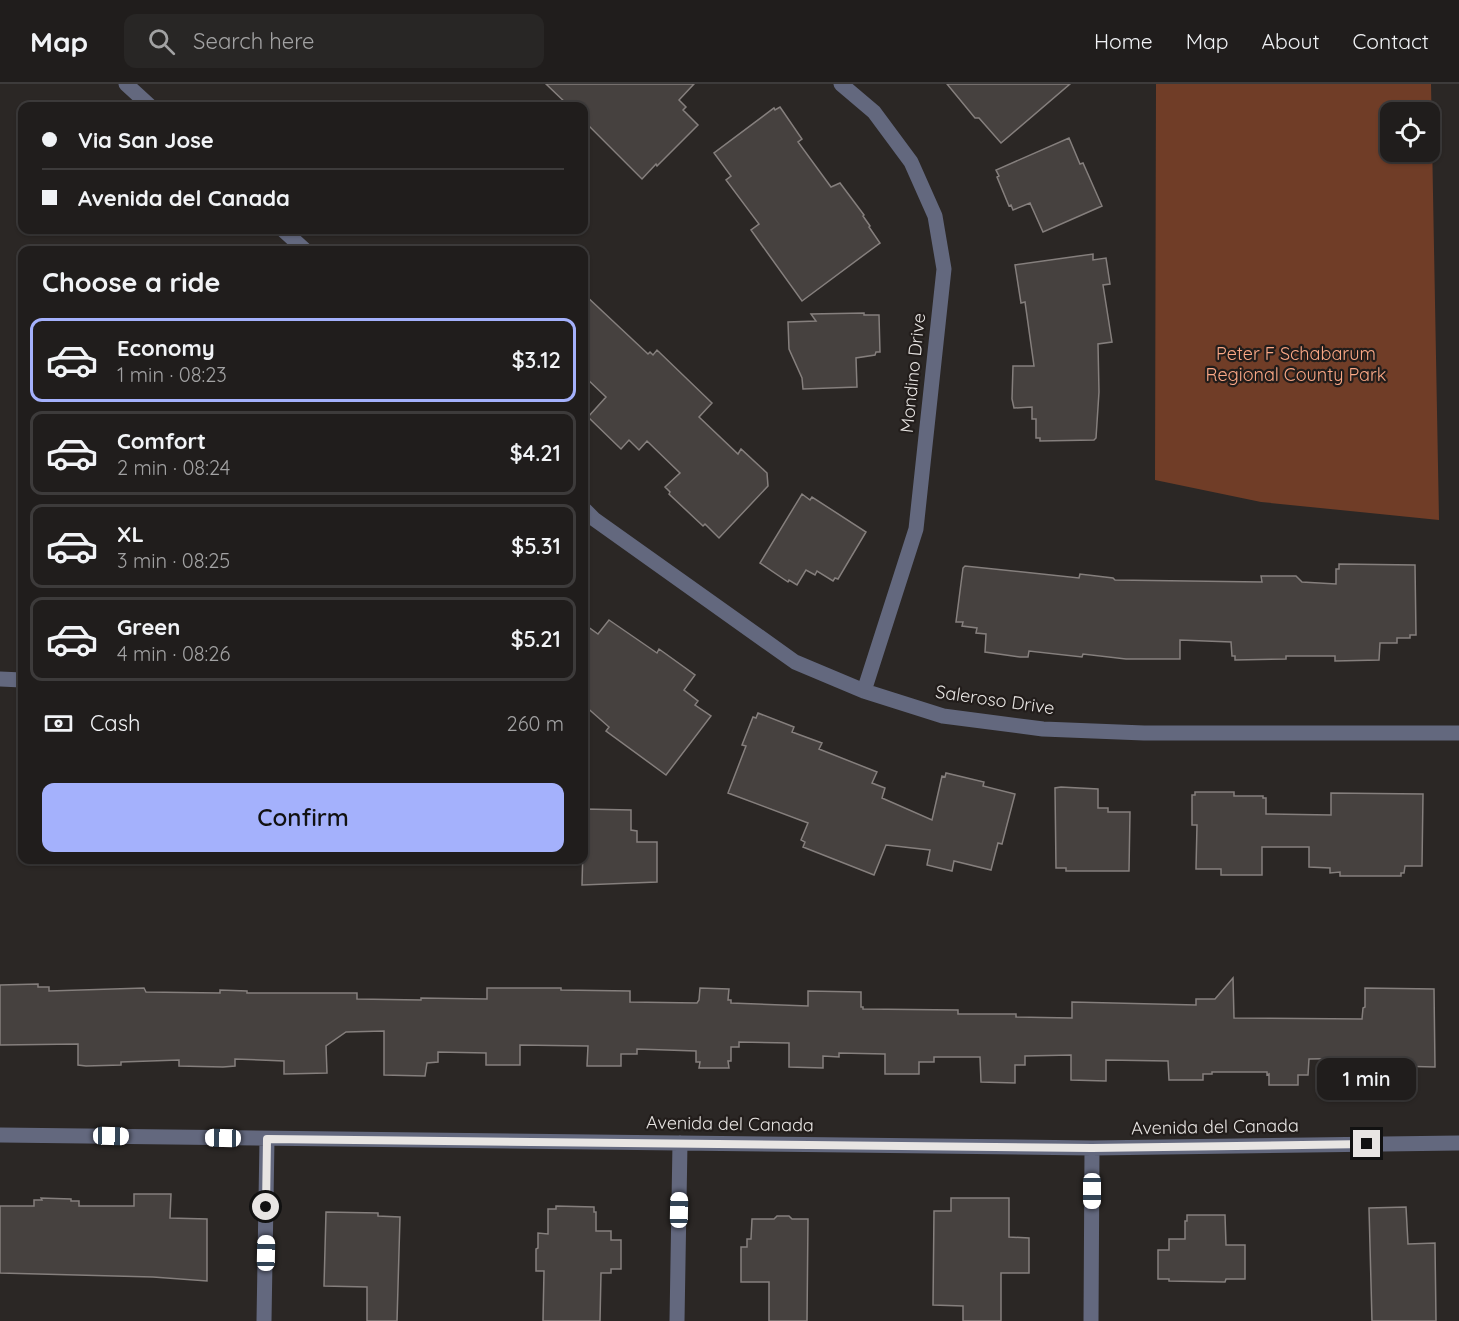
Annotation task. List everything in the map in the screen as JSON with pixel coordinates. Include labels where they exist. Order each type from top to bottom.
[{"type":"street","points":[[126,84],[146,102]]},
{"type":"street","name":"Mondino Drive","points":[[841,84],[874,112],[910,162],[935,216],[944,269],[916,529],[864,691]]},
{"type":"street","points":[[287,234],[301,246]]},
{"type":"street","name":"Saleroso Drive","points":[[588,520],[795,662],[864,691],[943,716],[1043,729],[1144,733],[1459,733]]},
{"type":"street","points":[[0,679],[18,680]]},
{"type":"street","name":"Avenida del Canada","points":[[0,1135],[1092,1148],[1459,1143]]},
{"type":"street","points":[[264,1321],[267,1139]]},
{"type":"street","points":[[677,1321],[680,1143]]},
{"type":"street","points":[[1091,1321],[1092,1148]]},
{"type":"green space","name":"Peter F Schabarum Regional County Park","points":[[1156,84],[1431,84],[1431,102],[1380,102],[1380,162],[1432,162],[1439,520],[1261,502],[1155,480]]},
{"type":"building","points":[[546,84],[694,84],[679,100],[686,107],[683,110],[698,125],[642,179],[588,125],[588,102],[565,102]]},
{"type":"building","points":[[947,84],[1070,84],[1001,143],[979,118],[975,118]]},
{"type":"building","points":[[780,107],[802,139],[798,142],[831,187],[840,183],[864,215],[880,243],[802,301],[751,230],[759,224],[726,180],[731,176],[714,153],[774,108],[775,110]]},
{"type":"building","points":[[1069,138],[1102,206],[1043,232],[1030,203],[1013,210],[1011,205],[1009,206],[996,170]]},
{"type":"building","points":[[1093,254],[1093,260],[1106,258],[1110,284],[1103,285],[1112,342],[1098,344],[1099,392],[1096,438],[1094,440],[1040,441],[1040,438],[1036,438],[1036,419],[1032,419],[1032,407],[1014,408],[1012,399],[1013,366],[1034,366],[1025,302],[1021,303],[1015,265]]},
{"type":"building","points":[[588,298],[648,354],[650,352],[653,355],[657,350],[712,403],[699,417],[738,454],[741,449],[767,473],[768,486],[719,538],[669,494],[670,492],[665,487],[680,473],[647,441],[639,450],[629,440],[621,449],[588,417],[606,397],[588,380]]},
{"type":"building","points":[[864,313],[864,315],[879,315],[880,352],[856,358],[857,387],[803,389],[802,378],[789,349],[788,322],[816,321],[811,314]]},
{"type":"building","points":[[802,494],[810,500],[812,497],[866,532],[838,579],[835,578],[833,581],[817,571],[815,575],[806,570],[797,585],[789,580],[788,582],[760,563]]},
{"type":"building","points":[[1339,564],[1415,565],[1416,635],[1410,635],[1410,638],[1397,638],[1397,643],[1380,643],[1379,660],[1335,661],[1335,656],[1286,656],[1286,659],[1235,660],[1235,656],[1232,656],[1231,642],[1180,640],[1180,659],[1126,659],[1083,654],[1082,657],[1029,651],[1028,657],[1020,657],[985,652],[986,634],[976,633],[977,628],[962,626],[963,622],[956,622],[965,566],[1079,578],[1080,574],[1115,580],[1262,582],[1261,576],[1296,576],[1302,582],[1336,584],[1336,569],[1339,569]]},
{"type":"building","points":[[609,620],[657,653],[659,649],[695,675],[684,690],[698,701],[695,705],[711,716],[666,775],[606,731],[609,727],[588,709],[588,627],[598,634]]},
{"type":"building","points":[[758,713],[794,727],[792,732],[822,743],[819,749],[877,772],[872,783],[885,788],[882,798],[932,820],[942,776],[945,777],[946,773],[984,782],[983,786],[1015,794],[1002,844],[998,843],[991,870],[954,861],[952,871],[927,865],[930,850],[886,845],[874,875],[803,847],[805,842],[801,840],[808,823],[728,793],[746,746],[742,745],[753,717],[756,718]]},
{"type":"building","points":[[1055,788],[1098,789],[1098,808],[1108,808],[1108,812],[1130,812],[1129,871],[1066,871],[1066,868],[1056,868]]},
{"type":"building","points":[[1195,792],[1234,792],[1234,796],[1263,796],[1266,798],[1266,814],[1331,815],[1331,793],[1423,794],[1422,866],[1405,866],[1401,876],[1340,876],[1340,872],[1330,873],[1330,868],[1309,867],[1309,847],[1262,847],[1262,875],[1221,875],[1221,869],[1196,869],[1197,825],[1192,825],[1192,795],[1195,795]]},
{"type":"building","points":[[588,809],[631,810],[631,830],[637,831],[637,842],[657,842],[657,882],[582,885],[583,864],[588,864]]},
{"type":"building","points":[[1233,978],[1234,1018],[1362,1019],[1365,1007],[1365,988],[1434,989],[1435,1067],[1396,1066],[1396,1086],[1361,1086],[1361,1058],[1309,1059],[1308,1075],[1298,1075],[1298,1085],[1269,1085],[1267,1072],[1212,1072],[1212,1074],[1203,1074],[1203,1080],[1169,1080],[1168,1061],[1106,1060],[1106,1081],[1071,1080],[1071,1055],[1025,1056],[1025,1065],[1015,1065],[1015,1083],[981,1082],[980,1057],[934,1057],[934,1062],[919,1062],[919,1074],[885,1074],[885,1054],[839,1053],[839,1057],[823,1056],[823,1068],[789,1067],[789,1043],[739,1042],[739,1047],[731,1047],[729,1068],[699,1068],[700,1062],[696,1062],[696,1051],[637,1049],[637,1054],[621,1054],[621,1066],[587,1066],[588,1046],[520,1045],[520,1065],[486,1065],[486,1053],[438,1052],[438,1062],[427,1063],[425,1076],[384,1075],[384,1031],[346,1032],[326,1046],[327,1073],[284,1074],[284,1061],[235,1059],[235,1066],[223,1067],[179,1066],[179,1060],[86,1066],[78,1065],[78,1044],[0,1045],[0,985],[38,984],[38,987],[49,987],[49,991],[144,988],[146,992],[220,993],[220,990],[247,991],[247,993],[357,993],[357,999],[421,1000],[421,998],[487,999],[487,988],[561,988],[561,990],[630,991],[630,1002],[697,1003],[700,988],[729,989],[728,1000],[731,1000],[731,1003],[808,1006],[808,991],[861,992],[863,1009],[958,1010],[958,1014],[1016,1014],[1016,1017],[1072,1018],[1072,1002],[1196,1005],[1196,999],[1215,999]]},
{"type":"building","points":[[134,1194],[171,1194],[170,1218],[207,1219],[207,1281],[153,1277],[0,1273],[0,1206],[34,1206],[34,1200],[42,1200],[41,1198],[71,1199],[71,1201],[79,1201],[79,1206],[134,1206]]},
{"type":"building","points":[[951,1198],[1009,1198],[1009,1237],[1029,1238],[1029,1273],[1001,1273],[1001,1321],[963,1321],[963,1306],[933,1305],[934,1211],[951,1211]]},
{"type":"building","points":[[556,1206],[594,1207],[596,1231],[611,1231],[611,1240],[621,1240],[621,1269],[611,1269],[611,1273],[601,1273],[600,1321],[543,1321],[544,1271],[536,1271],[536,1249],[538,1248],[538,1233],[548,1234],[548,1209],[556,1209]]},
{"type":"building","points":[[1406,1207],[1408,1244],[1435,1243],[1436,1321],[1372,1321],[1369,1208]]},
{"type":"building","points":[[326,1212],[378,1213],[378,1216],[400,1217],[397,1321],[367,1321],[367,1287],[324,1286]]},
{"type":"building","points":[[1187,1215],[1225,1215],[1226,1245],[1245,1245],[1245,1279],[1226,1279],[1225,1282],[1158,1279],[1158,1250],[1169,1250],[1169,1239],[1185,1239]]},
{"type":"building","points":[[777,1216],[808,1219],[807,1321],[769,1321],[769,1282],[741,1282],[741,1247],[747,1247],[747,1239],[751,1239],[752,1219],[774,1219]]},
{"type":"route","points":[[266,1207],[267,1139],[1092,1148],[1367,1144]]}]
